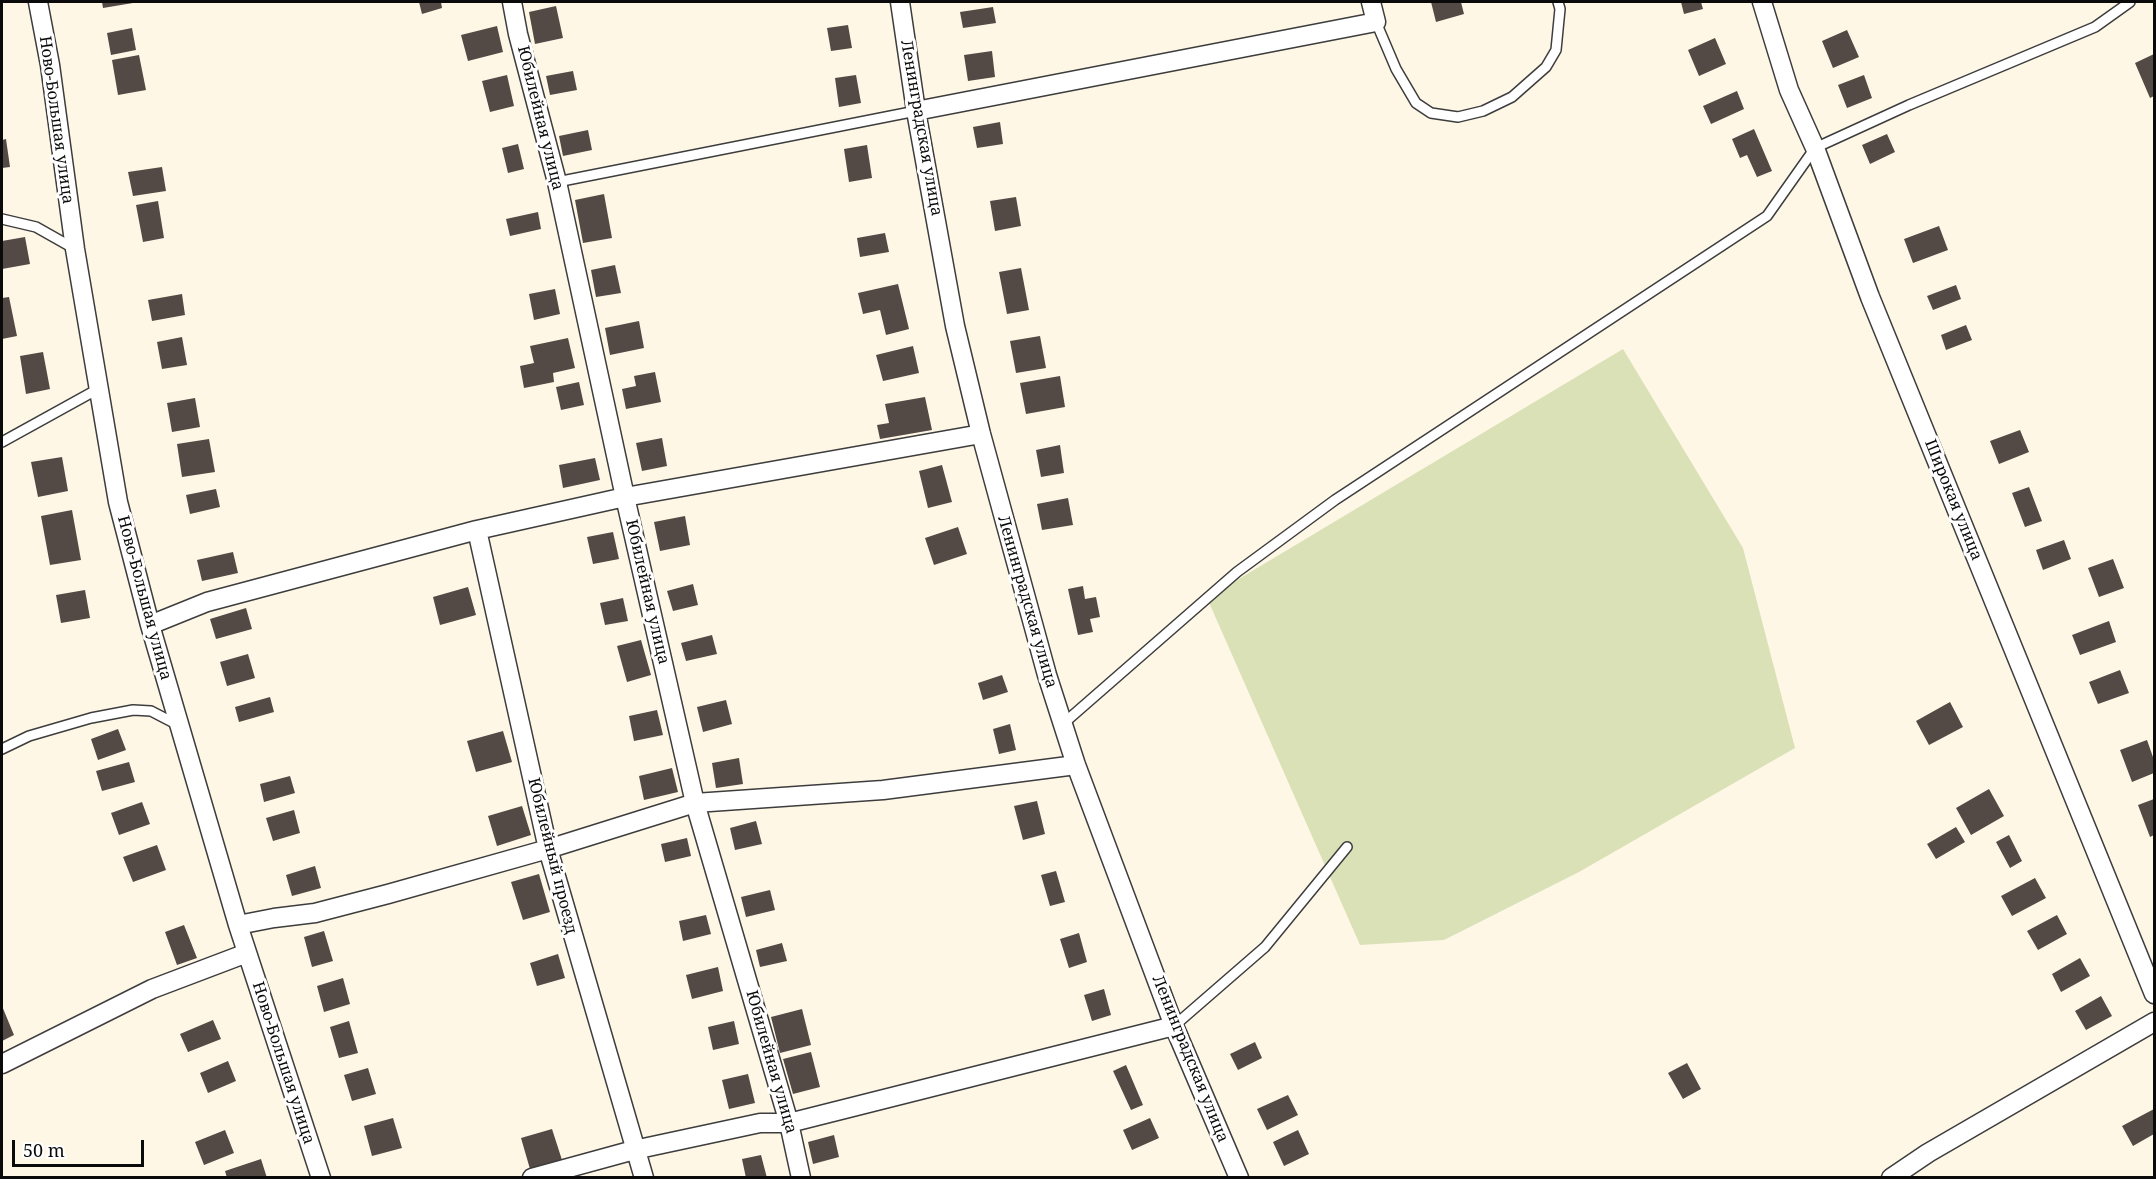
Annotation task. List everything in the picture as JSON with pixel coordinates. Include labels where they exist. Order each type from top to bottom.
[{"type":"street","name":"Ново-Большая улица","points":[[38,2],[50,65],[75,249],[118,502],[150,624],[238,925],[321,1178]]},
{"type":"street","name":"Юбилейная улица","points":[[512,2],[518,34],[557,182],[695,803],[789,1123],[801,1178]]},
{"type":"street","name":"Ленинградская улица","points":[[900,2],[916,111],[955,326],[981,434],[1047,675],[1076,765],[1174,1026],[1239,1178]]},
{"type":"street","points":[[916,111],[1376,22],[1371,2]]},
{"type":"street","name":"Широкая улица","points":[[1762,2],[1789,90],[1815,148],[1870,297],[2154,994]]},
{"type":"street","points":[[150,624],[207,602],[477,530],[625,496],[981,434]]},
{"type":"street","name":"Юбилейный проезд","points":[[477,530],[548,849],[644,1178]]},
{"type":"street","points":[[238,925],[315,913],[548,849],[695,803],[883,790],[1076,765]]},
{"type":"street","points":[[2,1064],[152,989],[248,953]]},
{"type":"street","points":[[1892,1178],[1928,1153],[2154,1022]]},
{"type":"street","points":[[532,1178],[634,1150],[760,1124],[789,1123],[1174,1026]]},
{"type":"lane","points":[[1376,22],[1396,69],[1416,103],[1431,113],[1458,117],[1483,111],[1512,97],[1546,67],[1556,50],[1560,9],[1558,2]]},
{"type":"lane","points":[[1064,723],[1237,572],[1335,500],[1767,216],[1815,148],[1909,105],[2095,27],[2130,2]]},
{"type":"lane","points":[[557,182],[916,111]]},
{"type":"lane","points":[[2,219],[36,227],[75,249]]},
{"type":"lane","points":[[2,442],[99,389]]},
{"type":"lane","points":[[2,749],[28,736],[91,718],[133,710],[151,711],[180,726]]},
{"type":"lane","points":[[1174,1026],[1265,947],[1347,847]]},
{"type":"green space","points":[[1623,349],[1743,548],[1795,748],[1579,872],[1444,940],[1360,945],[1207,598]]},
{"type":"building","points":[[102,2],[133,2],[133,3],[103,8]]},
{"type":"building","points":[[419,2],[441,2],[442,8],[422,14]]},
{"type":"building","points":[[1431,2],[1461,2],[1464,14],[1436,22]]},
{"type":"building","points":[[1681,2],[1701,2],[1703,9],[1684,14]]},
{"type":"building","points":[[556,6],[563,38],[535,44],[529,12]]},
{"type":"building","points":[[993,7],[996,23],[963,28],[960,12]]},
{"type":"building","points":[[848,25],[852,48],[831,51],[827,28]]},
{"type":"building","points":[[497,26],[503,52],[468,61],[461,35]]},
{"type":"building","points":[[132,28],[136,50],[111,55],[107,33]]},
{"type":"building","points":[[1847,30],[1859,57],[1833,68],[1822,41]]},
{"type":"building","points":[[1715,38],[1726,64],[1699,76],[1688,50]]},
{"type":"building","points":[[992,51],[995,77],[968,81],[964,55]]},
{"type":"building","points":[[2154,54],[2154,96],[2150,98],[2135,63]]},
{"type":"building","points":[[139,55],[146,90],[118,95],[112,60]]},
{"type":"building","points":[[573,71],[577,90],[550,95],[546,76]]},
{"type":"building","points":[[507,75],[514,106],[490,112],[482,81]]},
{"type":"building","points":[[856,75],[861,103],[839,107],[835,78]]},
{"type":"building","points":[[1864,75],[1872,98],[1847,108],[1838,85]]},
{"type":"building","points":[[1737,91],[1744,109],[1711,124],[1703,106]]},
{"type":"building","points":[[1000,122],[1003,144],[977,148],[973,127]]},
{"type":"building","points":[[1754,129],[1772,171],[1757,177],[1747,155],[1740,158],[1732,139]]},
{"type":"building","points":[[588,130],[592,150],[563,156],[559,136]]},
{"type":"building","points":[[1887,134],[1895,152],[1870,164],[1862,145]]},
{"type":"building","points":[[6,139],[10,167],[2,168],[2,140]]},
{"type":"building","points":[[518,144],[524,169],[508,173],[502,148]]},
{"type":"building","points":[[867,145],[872,178],[849,182],[844,149]]},
{"type":"building","points":[[162,167],[166,191],[133,196],[128,172]]},
{"type":"building","points":[[604,194],[612,238],[583,243],[575,200]]},
{"type":"building","points":[[1016,197],[1021,226],[995,231],[990,201]]},
{"type":"building","points":[[158,201],[164,238],[143,242],[136,205]]},
{"type":"building","points":[[538,212],[541,229],[510,236],[506,219]]},
{"type":"building","points":[[1939,226],[1948,250],[1913,263],[1904,239]]},
{"type":"building","points":[[885,233],[889,252],[860,257],[857,238]]},
{"type":"building","points":[[25,237],[30,264],[2,269],[2,241]]},
{"type":"building","points":[[615,265],[621,293],[596,297],[591,270]]},
{"type":"building","points":[[1021,268],[1029,310],[1007,314],[999,272]]},
{"type":"building","points":[[898,284],[909,329],[886,335],[880,310],[863,314],[858,293]]},
{"type":"building","points":[[1956,285],[1961,299],[1933,310],[1927,296]]},
{"type":"building","points":[[555,289],[560,314],[534,320],[529,294]]},
{"type":"building","points":[[182,294],[185,315],[152,321],[148,300]]},
{"type":"building","points":[[9,297],[17,336],[2,339],[2,298]]},
{"type":"building","points":[[639,321],[644,348],[610,355],[605,328]]},
{"type":"building","points":[[1966,325],[1972,340],[1946,350],[1941,335]]},
{"type":"building","points":[[1040,336],[1046,368],[1016,373],[1010,341]]},
{"type":"building","points":[[182,337],[187,365],[162,369],[157,342]]},
{"type":"building","points":[[568,338],[575,368],[553,373],[554,382],[524,388],[520,366],[534,363],[530,346]]},
{"type":"building","points":[[913,346],[919,373],[883,381],[876,355]]},
{"type":"building","points":[[43,352],[50,389],[26,394],[20,356]]},
{"type":"building","points":[[655,372],[661,402],[626,409],[622,389],[636,386],[634,376]]},
{"type":"building","points":[[1060,376],[1065,407],[1026,414],[1020,383]]},
{"type":"building","points":[[579,382],[584,405],[561,410],[556,387]]},
{"type":"building","points":[[925,397],[932,430],[880,439],[877,425],[889,423],[885,404]]},
{"type":"building","points":[[195,398],[200,427],[172,432],[167,403]]},
{"type":"building","points":[[2020,430],[2029,452],[1999,464],[1990,441]]},
{"type":"building","points":[[662,438],[667,466],[642,471],[636,443]]},
{"type":"building","points":[[209,439],[215,472],[182,477],[177,444]]},
{"type":"building","points":[[1060,445],[1064,473],[1041,477],[1036,450]]},
{"type":"building","points":[[62,457],[68,491],[38,497],[31,462]]},
{"type":"building","points":[[595,458],[600,480],[563,488],[559,465]]},
{"type":"building","points":[[942,465],[952,502],[928,508],[919,471]]},
{"type":"building","points":[[2029,487],[2042,521],[2025,527],[2012,493]]},
{"type":"building","points":[[216,489],[220,507],[190,514],[186,495]]},
{"type":"building","points":[[1068,498],[1073,525],[1042,530],[1037,504]]},
{"type":"building","points":[[72,510],[81,560],[50,565],[41,516]]},
{"type":"building","points":[[685,516],[690,545],[660,551],[654,522]]},
{"type":"building","points":[[958,527],[967,554],[934,565],[925,538]]},
{"type":"building","points":[[613,532],[619,559],[593,564],[587,537]]},
{"type":"building","points":[[2064,540],[2071,559],[2043,570],[2036,550]]},
{"type":"building","points":[[233,552],[238,573],[202,581],[197,560]]},
{"type":"building","points":[[2113,559],[2124,588],[2099,597],[2088,568]]},
{"type":"building","points":[[693,584],[698,605],[673,611],[667,591]]},
{"type":"building","points":[[1083,586],[1085,599],[1096,597],[1100,617],[1090,619],[1093,632],[1078,635],[1068,589]]},
{"type":"building","points":[[468,587],[476,615],[440,625],[433,597]]},
{"type":"building","points":[[85,590],[90,618],[61,623],[56,595]]},
{"type":"building","points":[[623,598],[628,621],[605,625],[600,603]]},
{"type":"building","points":[[246,608],[252,629],[216,639],[210,619]]},
{"type":"building","points":[[2109,621],[2116,642],[2080,655],[2072,635]]},
{"type":"building","points":[[712,635],[717,654],[686,661],[681,643]]},
{"type":"building","points":[[641,640],[651,675],[627,682],[617,646]]},
{"type":"building","points":[[248,654],[255,678],[227,686],[220,662]]},
{"type":"building","points":[[2120,670],[2129,693],[2098,704],[2089,682]]},
{"type":"building","points":[[1002,675],[1008,692],[983,700],[978,683]]},
{"type":"building","points":[[270,697],[274,712],[239,722],[235,707]]},
{"type":"building","points":[[726,700],[732,724],[703,732],[697,707]]},
{"type":"building","points":[[1950,702],[1963,727],[1929,745],[1916,721]]},
{"type":"building","points":[[657,710],[663,735],[634,741],[629,716]]},
{"type":"building","points":[[1010,724],[1016,750],[999,754],[993,729]]},
{"type":"building","points":[[118,729],[126,750],[98,760],[91,739]]},
{"type":"building","points":[[503,731],[512,762],[476,772],[467,741]]},
{"type":"building","points":[[2147,740],[2154,760],[2154,773],[2132,782],[2120,750]]},
{"type":"building","points":[[739,758],[743,784],[716,788],[712,763]]},
{"type":"building","points":[[129,762],[135,782],[102,791],[96,771]]},
{"type":"building","points":[[672,768],[678,792],[644,800],[639,776]]},
{"type":"building","points":[[290,776],[295,793],[264,802],[260,784]]},
{"type":"building","points":[[1989,789],[2004,816],[1971,835],[1956,808]]},
{"type":"building","points":[[2154,799],[2154,835],[2150,837],[2138,805]]},
{"type":"building","points":[[1037,801],[1045,834],[1023,840],[1014,806]]},
{"type":"building","points":[[142,802],[150,824],[119,835],[111,813]]},
{"type":"building","points":[[522,806],[531,835],[497,846],[488,816]]},
{"type":"building","points":[[294,810],[300,833],[273,841],[266,818]]},
{"type":"building","points":[[756,821],[762,844],[735,850],[730,828]]},
{"type":"building","points":[[1956,827],[1965,842],[1936,859],[1927,844]]},
{"type":"building","points":[[2009,835],[2022,861],[2010,868],[1996,842]]},
{"type":"building","points":[[687,838],[691,856],[665,862],[661,844]]},
{"type":"building","points":[[157,845],[166,870],[133,882],[123,857]]},
{"type":"building","points":[[315,866],[321,888],[292,896],[286,875]]},
{"type":"building","points":[[1056,871],[1065,902],[1050,906],[1041,875]]},
{"type":"building","points":[[539,874],[550,912],[523,920],[511,882]]},
{"type":"building","points":[[2035,878],[2046,898],[2012,916],[2001,896]]},
{"type":"building","points":[[770,890],[775,910],[746,917],[741,897]]},
{"type":"building","points":[[706,915],[711,934],[683,941],[679,921]]},
{"type":"building","points":[[2057,915],[2067,934],[2038,950],[2027,931]]},
{"type":"building","points":[[184,925],[197,958],[177,965],[165,932]]},
{"type":"building","points":[[324,931],[333,961],[312,967],[304,937]]},
{"type":"building","points":[[1079,933],[1087,962],[1069,968],[1060,939]]},
{"type":"building","points":[[782,943],[787,961],[760,967],[756,950]]},
{"type":"building","points":[[558,954],[565,978],[537,986],[530,963]]},
{"type":"building","points":[[2080,958],[2090,976],[2061,992],[2052,974]]},
{"type":"building","points":[[718,967],[723,991],[692,999],[686,975]]},
{"type":"building","points":[[343,978],[350,1004],[324,1012],[317,986]]},
{"type":"building","points":[[1104,989],[1111,1015],[1092,1021],[1084,995]]},
{"type":"building","points":[[2101,996],[2112,1016],[2086,1030],[2075,1011]]},
{"type":"building","points":[[2,1006],[14,1035],[2,1041]]},
{"type":"building","points":[[802,1009],[811,1045],[780,1053],[771,1017]]},
{"type":"building","points":[[213,1020],[221,1039],[188,1052],[180,1034]]},
{"type":"building","points":[[349,1021],[358,1053],[339,1058],[330,1027]]},
{"type":"building","points":[[734,1021],[739,1044],[713,1050],[708,1027]]},
{"type":"building","points":[[1255,1042],[1262,1058],[1238,1070],[1230,1054]]},
{"type":"building","points":[[811,1052],[820,1087],[793,1094],[783,1059]]},
{"type":"building","points":[[228,1061],[236,1081],[208,1093],[200,1073]]},
{"type":"building","points":[[1687,1063],[1701,1089],[1683,1099],[1668,1073]]},
{"type":"building","points":[[1126,1065],[1143,1105],[1131,1110],[1113,1071]]},
{"type":"building","points":[[368,1068],[376,1094],[352,1101],[344,1075]]},
{"type":"building","points":[[748,1074],[755,1103],[729,1109],[722,1080]]},
{"type":"building","points":[[1288,1095],[1298,1115],[1267,1130],[1257,1109]]},
{"type":"building","points":[[2154,1109],[2154,1134],[2133,1146],[2122,1126]]},
{"type":"building","points":[[393,1118],[402,1148],[372,1156],[364,1126]]},
{"type":"building","points":[[1150,1118],[1159,1138],[1132,1150],[1123,1130]]},
{"type":"building","points":[[552,1129],[562,1160],[530,1169],[521,1138]]},
{"type":"building","points":[[225,1130],[234,1153],[204,1165],[195,1142]]},
{"type":"building","points":[[1298,1130],[1309,1154],[1284,1166],[1273,1142]]},
{"type":"building","points":[[834,1135],[839,1157],[813,1164],[808,1142]]},
{"type":"building","points":[[761,1155],[767,1178],[746,1178],[742,1159]]},
{"type":"building","points":[[261,1159],[267,1178],[227,1178],[225,1171]]}]
